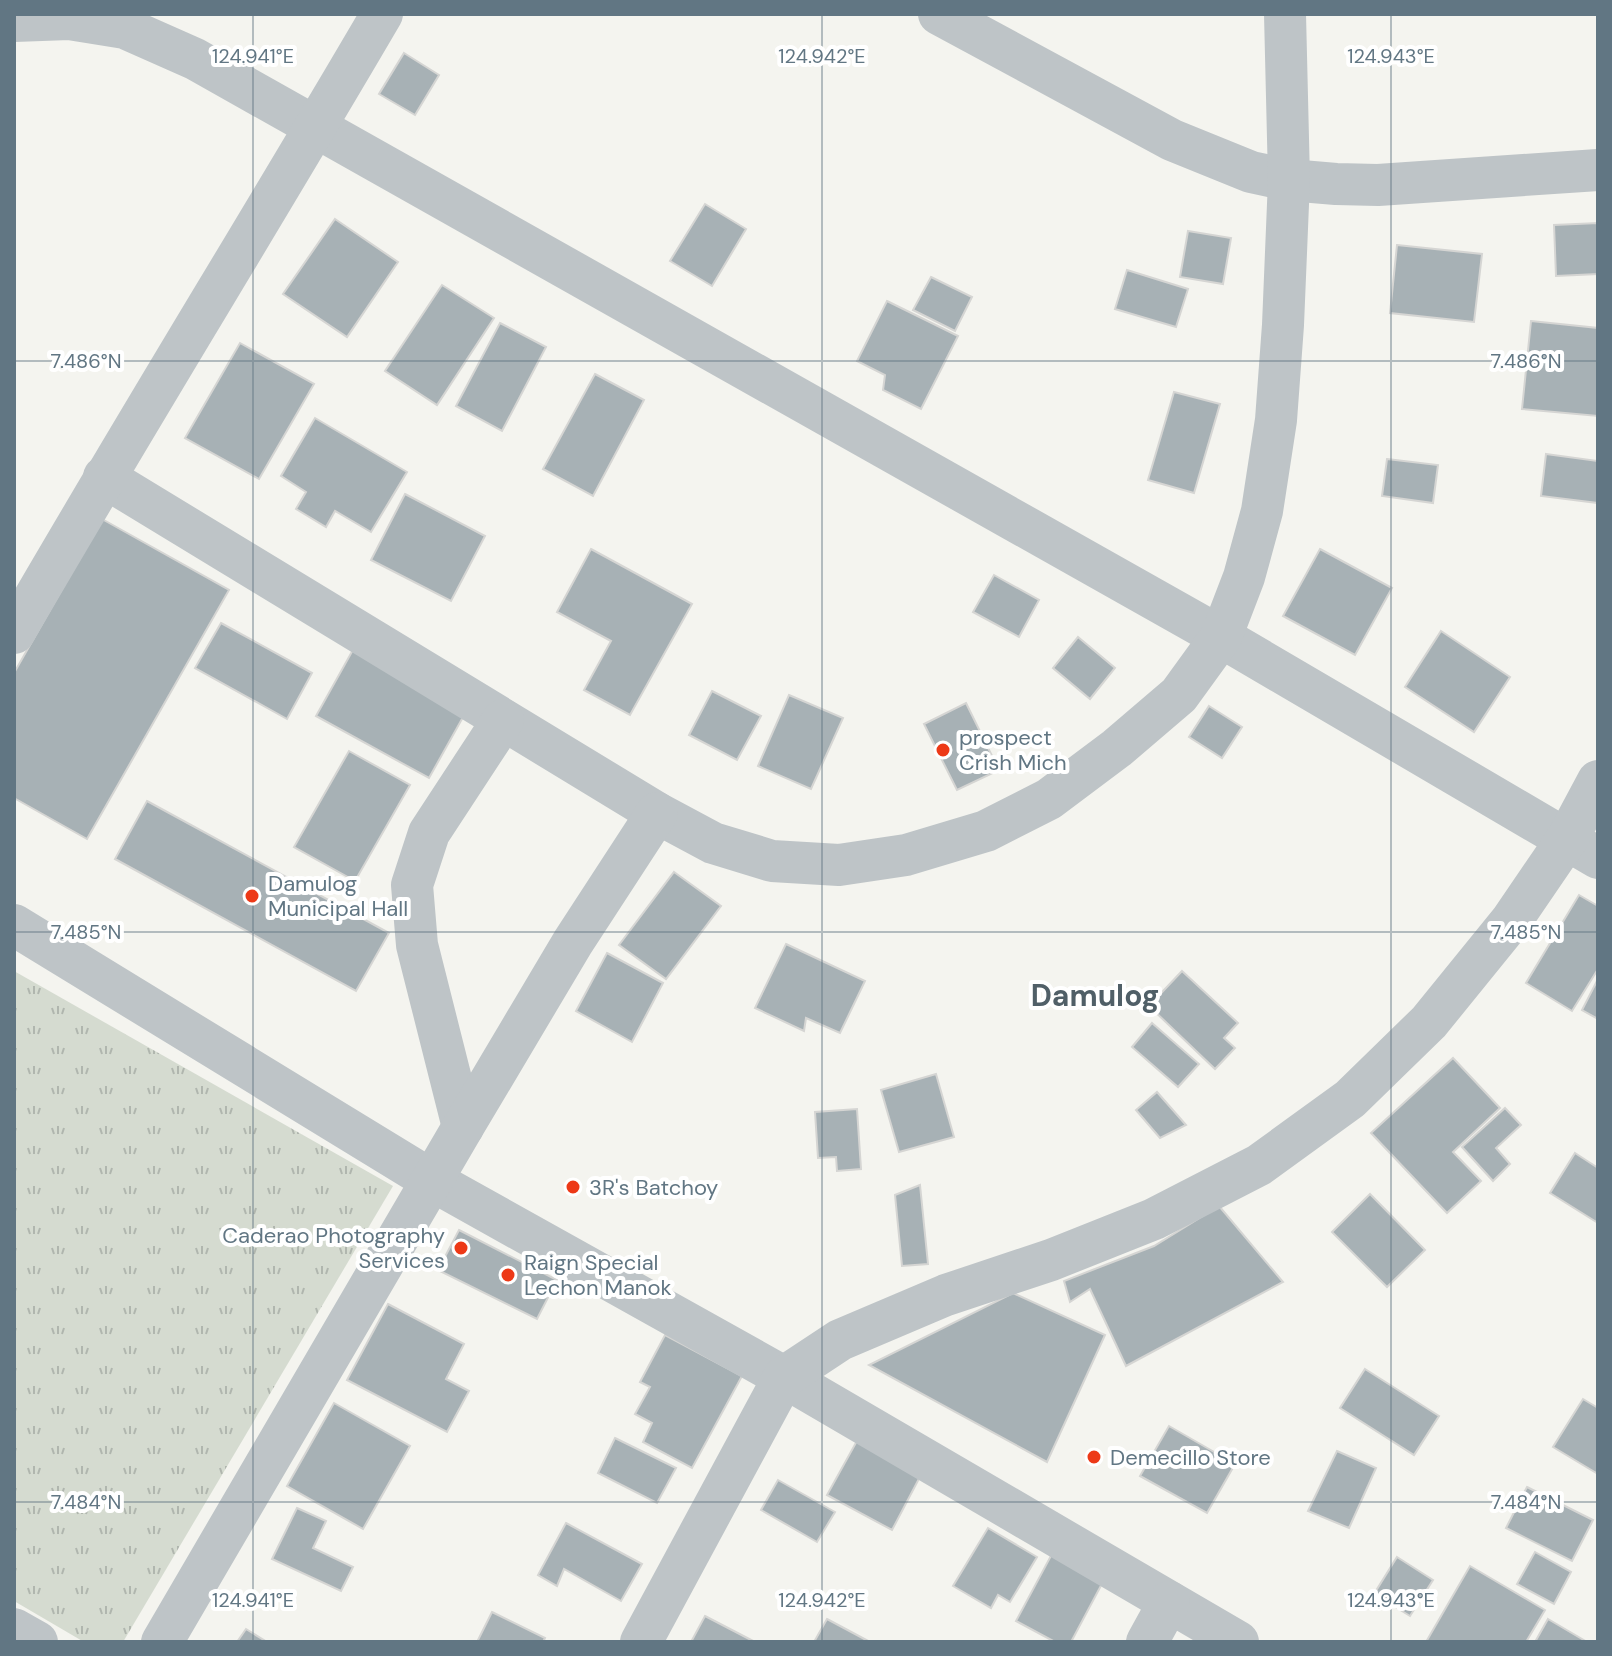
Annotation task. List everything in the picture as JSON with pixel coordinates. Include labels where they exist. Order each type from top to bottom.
[{"type":"street","points":[[14,633],[382,14]]},
{"type":"street","points":[[939,14],[1172,140],[1251,172],[1289,180],[1378,185],[1598,170]]},
{"type":"street","points":[[104,477],[657,813],[713,843],[772,861],[839,865],[906,855],[986,831],[1049,799],[1117,748],[1179,695],[1221,637],[1244,577],[1262,511],[1276,420],[1283,325],[1289,180],[1285,14]]},
{"type":"street","points":[[14,21],[69,19],[125,28],[195,59],[1221,637],[1582,848]]},
{"type":"street","points":[[463,1127],[417,945],[412,885],[429,833],[503,720]]},
{"type":"street","points":[[641,1642],[784,1377],[840,1340],[946,1295],[1051,1260],[1154,1219],[1259,1165],[1350,1099],[1429,1022],[1511,921],[1582,848],[1598,781]]},
{"type":"street","points":[[162,1642],[573,942],[657,813]]},
{"type":"street","points":[[14,925],[431,1180],[784,1377],[1238,1642]]},
{"type":"street","points":[[1147,1642],[1169,1602]]},
{"type":"street","points":[[14,1629],[37,1642]]},
{"type":"green space","points":[[14,971],[393,1186],[123,1642],[84,1642],[14,1601]]},
{"type":"building","points":[[404,53],[439,75],[415,115],[379,94]]},
{"type":"building","points":[[705,204],[746,229],[712,286],[670,261]]},
{"type":"building","points":[[335,219],[398,262],[347,337],[283,294]]},
{"type":"building","points":[[1598,223],[1598,274],[1556,276],[1554,225]]},
{"type":"building","points":[[1188,231],[1231,238],[1223,284],[1180,277]]},
{"type":"building","points":[[1397,245],[1482,254],[1474,322],[1390,313]]},
{"type":"building","points":[[1127,270],[1188,289],[1176,327],[1115,309]]},
{"type":"building","points":[[931,277],[972,297],[955,331],[913,310]]},
{"type":"building","points":[[442,285],[494,318],[437,405],[385,371]]},
{"type":"building","points":[[887,301],[958,336],[921,409],[883,390],[885,375],[857,361]]},
{"type":"building","points":[[1531,321],[1598,328],[1598,416],[1522,409]]},
{"type":"building","points":[[500,323],[546,347],[502,431],[456,406]]},
{"type":"building","points":[[240,343],[314,384],[259,479],[185,438]]},
{"type":"building","points":[[595,374],[644,400],[593,496],[543,469]]},
{"type":"building","points":[[1174,392],[1220,404],[1194,493],[1148,480]]},
{"type":"building","points":[[315,418],[407,472],[371,532],[335,511],[326,527],[296,509],[306,492],[281,476]]},
{"type":"building","points":[[1546,454],[1598,461],[1598,503],[1541,496]]},
{"type":"building","points":[[1387,459],[1438,465],[1433,503],[1382,496]]},
{"type":"building","points":[[405,494],[485,536],[451,601],[371,560]]},
{"type":"building","points":[[102,519],[229,590],[87,839],[14,798],[14,673]]},
{"type":"building","points":[[591,549],[692,604],[630,715],[584,690],[611,641],[557,612]]},
{"type":"building","points":[[1320,549],[1392,588],[1355,655],[1283,616]]},
{"type":"building","points":[[994,575],[1039,600],[1019,637],[973,612]]},
{"type":"building","points":[[221,623],[312,673],[287,719],[195,668]]},
{"type":"building","points":[[1441,631],[1510,677],[1474,732],[1405,687]]},
{"type":"building","points":[[1078,637],[1115,668],[1090,699],[1053,668]]},
{"type":"building","points":[[354,648],[467,710],[429,778],[316,716]]},
{"type":"building","points":[[712,691],[761,716],[737,760],[689,735]]},
{"type":"building","points":[[789,695],[843,718],[811,789],[758,766]]},
{"type":"building","points":[[966,703],[999,770],[957,790],[924,724]]},
{"type":"building","points":[[1209,706],[1242,727],[1222,758],[1189,737]]},
{"type":"building","points":[[349,751],[410,785],[355,881],[294,847]]},
{"type":"building","name":"Damulog Municipal Hall","points":[[147,801],[389,933],[356,991],[115,859]]},
{"type":"building","points":[[674,872],[721,906],[666,979],[619,945]]},
{"type":"building","points":[[1579,895],[1598,906],[1598,969],[1572,1011],[1526,983]]},
{"type":"building","points":[[786,944],[865,981],[840,1033],[806,1018],[804,1031],[755,1008]]},
{"type":"building","points":[[607,953],[663,983],[632,1042],[576,1011]]},
{"type":"building","points":[[1182,971],[1238,1023],[1224,1038],[1235,1048],[1215,1069],[1149,1006]]},
{"type":"building","points":[[1598,979],[1598,1019],[1582,1010]]},
{"type":"building","points":[[1152,1023],[1199,1064],[1178,1087],[1132,1047]]},
{"type":"building","points":[[1453,1058],[1500,1108],[1453,1152],[1481,1181],[1447,1213],[1371,1133]]},
{"type":"building","points":[[936,1074],[954,1137],[899,1152],[881,1090]]},
{"type":"building","points":[[1157,1092],[1186,1125],[1160,1138],[1136,1110]]},
{"type":"building","points":[[1505,1108],[1521,1125],[1496,1148],[1510,1164],[1493,1181],[1462,1147]]},
{"type":"building","points":[[857,1109],[861,1169],[837,1171],[836,1157],[818,1158],[815,1112]]},
{"type":"building","points":[[1575,1153],[1598,1168],[1598,1223],[1550,1193]]},
{"type":"building","points":[[920,1185],[928,1264],[902,1266],[895,1195]]},
{"type":"building","points":[[1370,1194],[1425,1250],[1387,1287],[1332,1232]]},
{"type":"building","points":[[1219,1206],[1283,1282],[1126,1366],[1090,1289],[1070,1302],[1064,1281],[1154,1246]]},
{"type":"building","points":[[459,1230],[557,1280],[537,1319],[438,1270]]},
{"type":"building","points":[[1013,1293],[1105,1335],[1047,1462],[869,1365]]},
{"type":"building","points":[[388,1304],[464,1344],[446,1379],[469,1391],[447,1432],[347,1380]]},
{"type":"building","points":[[665,1335],[742,1376],[692,1468],[643,1442],[652,1423],[635,1414],[650,1387],[640,1382]]},
{"type":"building","points":[[1365,1369],[1439,1416],[1414,1455],[1340,1408]]},
{"type":"building","points":[[1583,1399],[1598,1408],[1598,1474],[1553,1447]]},
{"type":"building","points":[[334,1403],[410,1446],[363,1529],[287,1486]]},
{"type":"building","points":[[1169,1426],[1235,1464],[1207,1513],[1140,1476]]},
{"type":"building","points":[[615,1438],[676,1468],[657,1503],[598,1473]]},
{"type":"building","points":[[858,1439],[922,1473],[892,1530],[827,1495]]},
{"type":"building","points":[[1337,1451],[1376,1468],[1349,1528],[1308,1511]]},
{"type":"building","points":[[778,1480],[835,1512],[817,1542],[761,1510]]},
{"type":"building","points":[[1527,1487],[1593,1520],[1572,1561],[1506,1528]]},
{"type":"building","points":[[297,1508],[326,1521],[313,1548],[353,1567],[341,1591],[272,1559]]},
{"type":"building","points":[[566,1523],[642,1564],[621,1601],[564,1569],[557,1586],[538,1575]]},
{"type":"building","points":[[988,1528],[1037,1557],[1010,1602],[998,1595],[991,1608],[953,1586]]},
{"type":"building","points":[[1053,1552],[1104,1580],[1071,1642],[1055,1642],[1016,1621]]},
{"type":"building","points":[[1535,1552],[1571,1572],[1554,1604],[1517,1584]]},
{"type":"building","points":[[1397,1557],[1433,1580],[1410,1616],[1374,1594]]},
{"type":"building","points":[[1470,1566],[1545,1610],[1526,1642],[1426,1642]]},
{"type":"building","points":[[492,1612],[545,1638],[543,1642],[477,1642]]},
{"type":"building","points":[[705,1616],[755,1642],[691,1642]]},
{"type":"building","points":[[827,1619],[870,1642],[814,1642]]},
{"type":"building","points":[[1548,1619],[1587,1642],[1535,1642]]},
{"type":"building","points":[[246,1629],[267,1642],[237,1642]]},
{"type":"place","name":"prospect Crish Mich","points":[[943,750]]},
{"type":"place","name":"Damulog Municipal Hall","points":[[252,896]]},
{"type":"place","name":"3R's Batchoy","points":[[573,1187]]},
{"type":"place","name":"Caderao Photography Services","points":[[461,1248]]},
{"type":"place","name":"Raign Special Lechon Manok","points":[[508,1275]]},
{"type":"place","name":"Demecillo Store","points":[[1094,1457]]},
{"type":"district","name":"Damulog","points":[[1095,995]]}]
